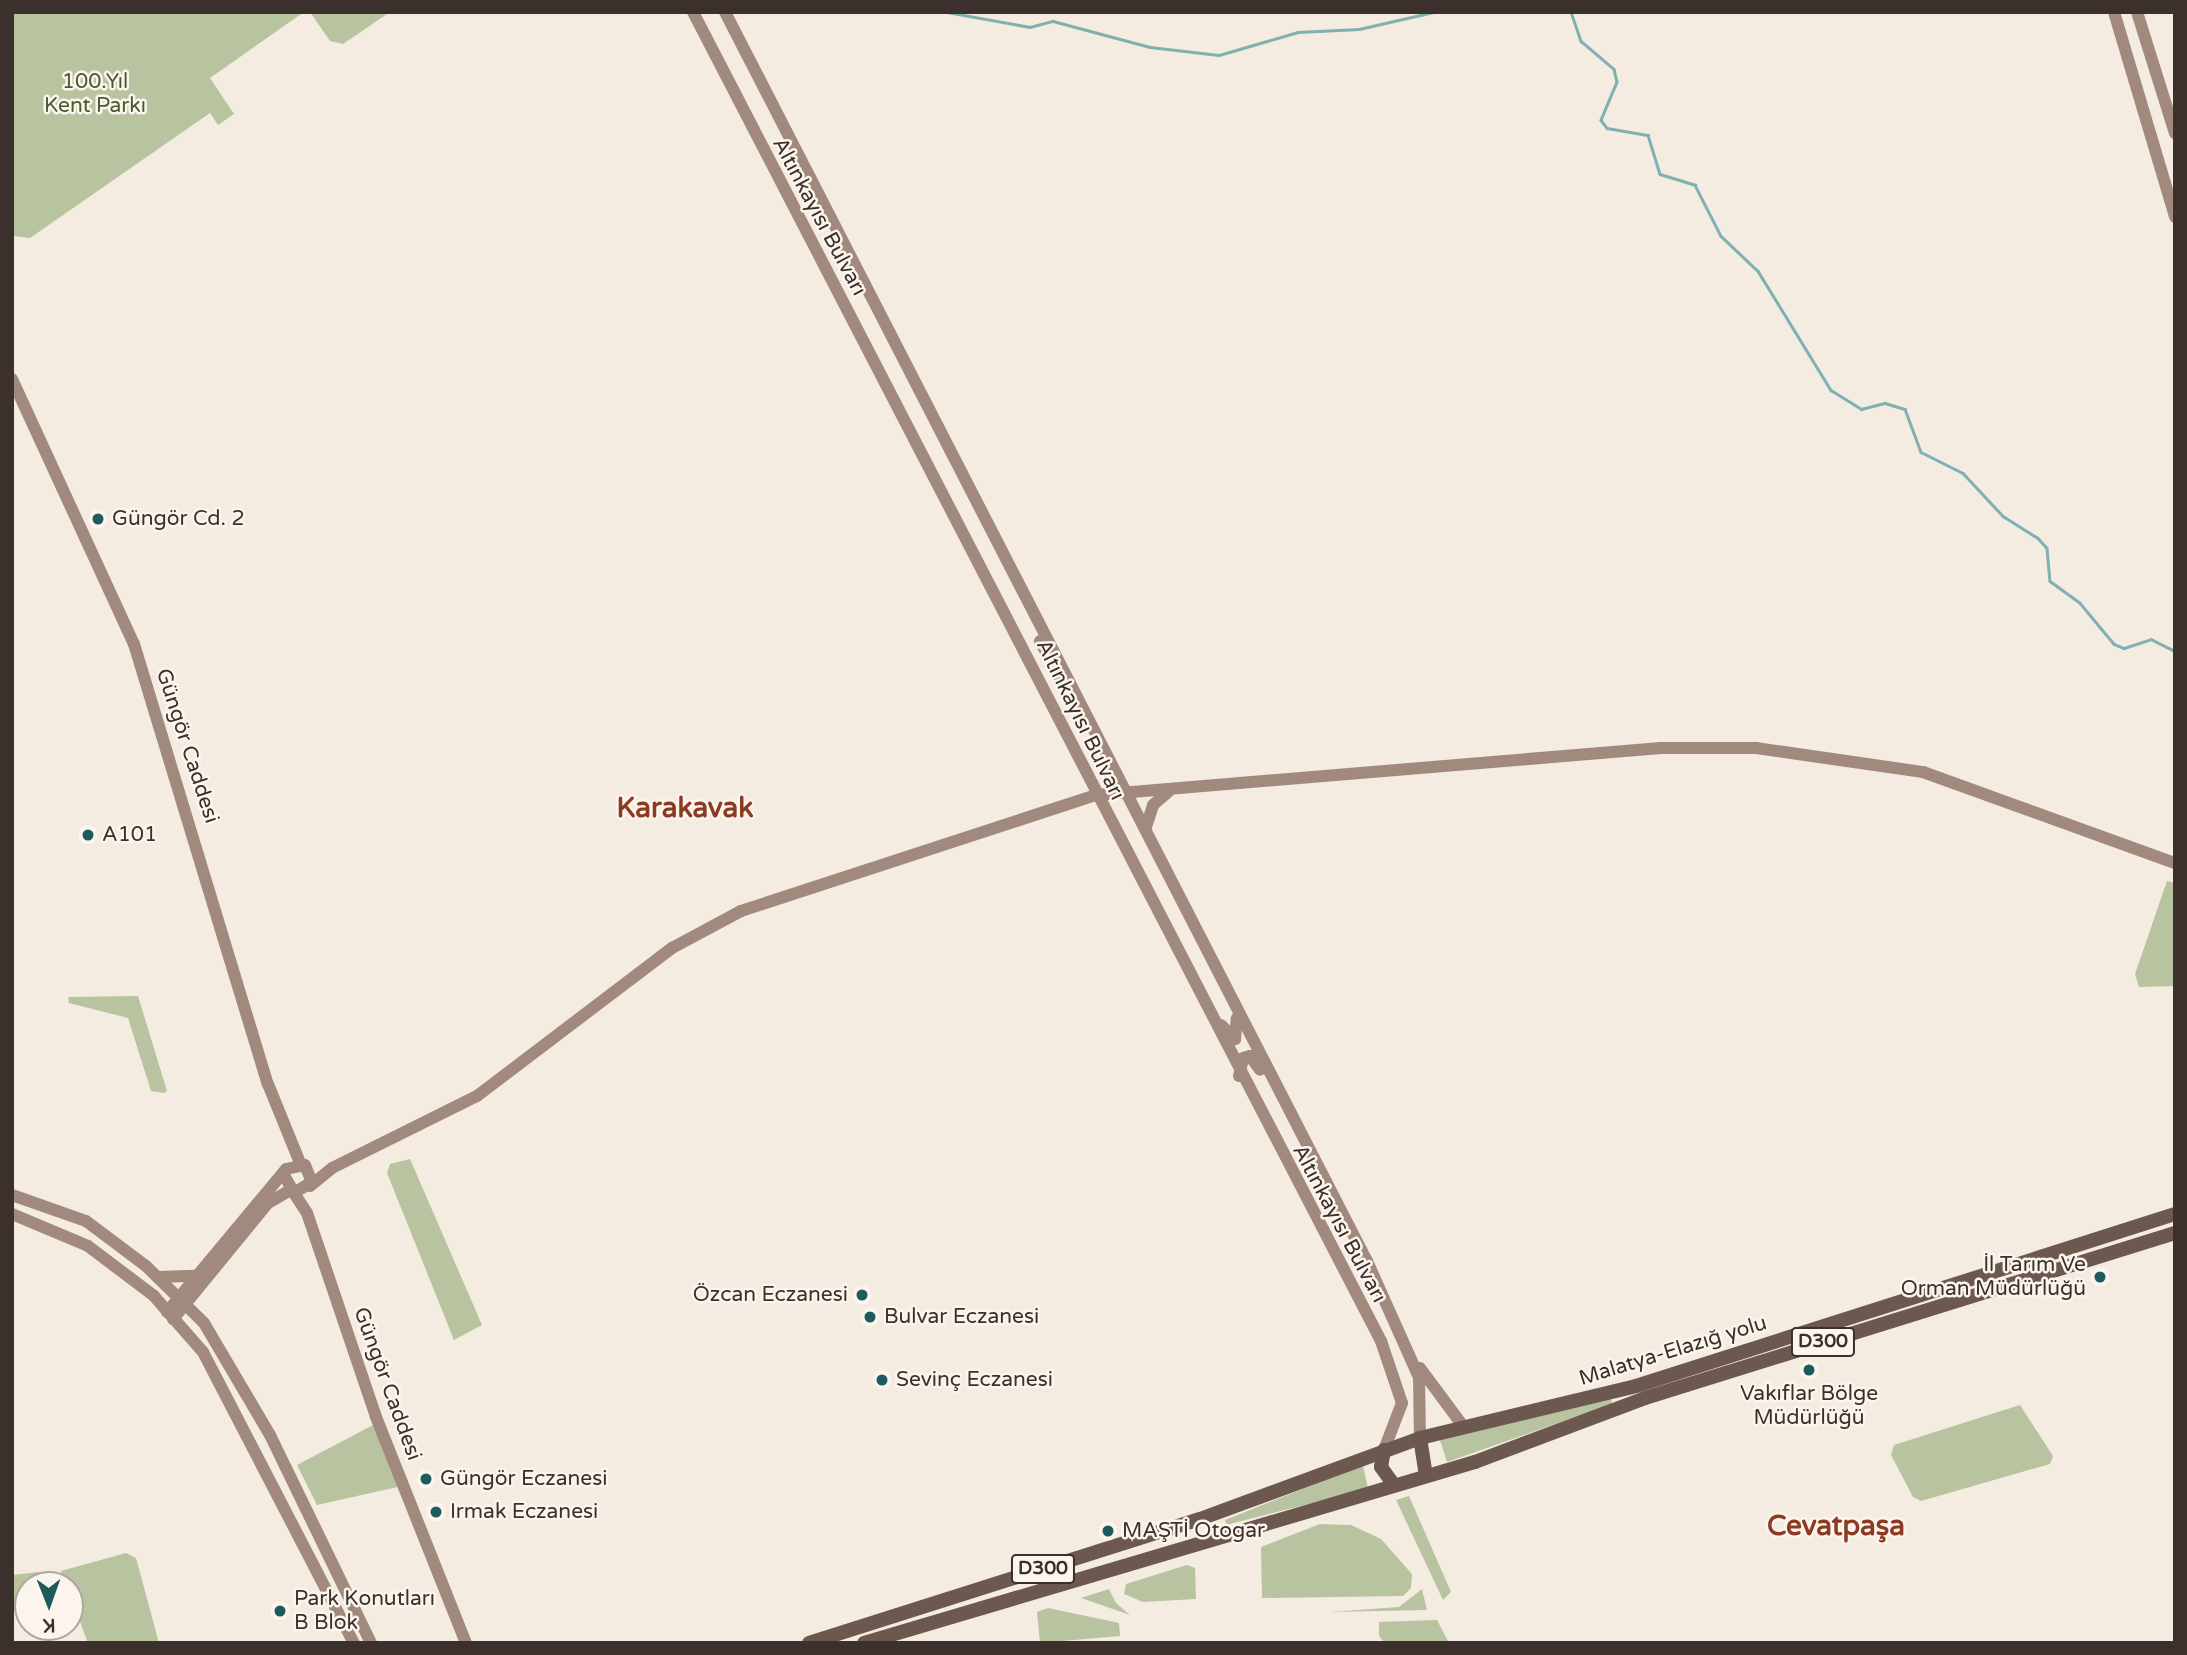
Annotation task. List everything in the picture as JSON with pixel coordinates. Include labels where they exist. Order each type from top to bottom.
[{"type":"highway","name":"Malatya-Elazığ yolu","points":[[1384,1450],[1463,1426],[1636,1386],[2175,1214]]},
{"type":"highway","name":"Malatya-Elazığ yolu","points":[[1394,1485],[1645,1398],[2175,1233]]},
{"type":"highway","points":[[1420,1438],[1426,1475]]},
{"type":"highway","points":[[1384,1450],[1381,1467],[1394,1485]]},
{"type":"highway","name":"D300","points":[[809,1643],[1200,1520],[1384,1450]]},
{"type":"highway","name":"D300","points":[[864,1643],[1394,1485]]},
{"type":"main road","name":"Altınkayısı Bulvarı","points":[[693,12],[955,510],[1167,935],[1401,1387],[1398,1423],[1384,1450]]},
{"type":"main road","name":"Altınkayısı Bulvarı","points":[[725,12],[1000,550],[1146,827],[1411,1355],[1423,1404],[1420,1438]]},
{"type":"main road","points":[[2114,12],[2175,217]]},
{"type":"main road","points":[[2137,12],[2175,133]]},
{"type":"main road","name":"Güngör Caddesi","points":[[12,379],[134,644],[287,1139],[302,1164],[309,1188],[307,1213]]},
{"type":"main road","points":[[955,510],[1005,591],[1012,584],[1000,550]]},
{"type":"main road","points":[[1015,632],[1012,611],[1019,606],[1056,674],[1080,701]]},
{"type":"main road","points":[[199,1281],[268,1203],[291,1192],[309,1188],[332,1168],[477,1096],[672,948],[741,911],[1096,795],[1661,748],[1756,748],[1936,776],[2175,863]]},
{"type":"main road","points":[[1146,827],[1153,805],[1169,791]]},
{"type":"main road","points":[[1167,935],[1224,1031],[1235,1039],[1239,1030],[1230,993]]},
{"type":"main road","points":[[1239,1076],[1240,1061],[1250,1056],[1304,1141]]},
{"type":"main road","name":"Güngör Caddesi","points":[[287,1139],[285,1171],[291,1192],[307,1213],[376,1417],[467,1643]]},
{"type":"main road","points":[[170,1315],[285,1171],[302,1164],[332,1168]]},
{"type":"main road","points":[[12,1195],[86,1221],[158,1277],[209,1330],[270,1435],[370,1643]]},
{"type":"main road","points":[[12,1214],[88,1246],[170,1315],[209,1363],[354,1643]]},
{"type":"main road","points":[[158,1277],[199,1281]]},
{"type":"main road","points":[[199,1281],[209,1330]]},
{"type":"main road","points":[[1411,1355],[1448,1414],[1463,1426]]},
{"type":"green space","name":"100.Yıl Kent Parkı","points":[[12,12],[304,12],[210,78],[234,114],[218,125],[210,113],[30,238],[12,236]]},
{"type":"green space","points":[[310,12],[390,12],[343,44],[330,41]]},
{"type":"green space","points":[[2167,881],[2175,883],[2175,986],[2139,987],[2135,974]]},
{"type":"green space","points":[[138,996],[167,1091],[164,1093],[151,1091],[128,1018],[69,1003],[68,997]]},
{"type":"green space","points":[[410,1159],[482,1325],[454,1340],[387,1173],[390,1164]]},
{"type":"green space","points":[[1611,1399],[1612,1404],[1447,1462],[1440,1440]]},
{"type":"green space","points":[[2020,1405],[2053,1456],[2050,1464],[1921,1501],[1913,1497],[1891,1455],[1894,1445]]},
{"type":"green space","points":[[375,1424],[402,1486],[317,1505],[297,1465]]},
{"type":"green space","points":[[1363,1465],[1368,1489],[1226,1525],[1225,1520]]},
{"type":"green space","points":[[1409,1496],[1451,1592],[1443,1600],[1396,1500]]},
{"type":"green space","points":[[1320,1524],[1351,1525],[1381,1539],[1412,1574],[1411,1588],[1403,1596],[1262,1598],[1261,1547]]},
{"type":"green space","points":[[126,1553],[136,1558],[159,1643],[88,1643],[84,1632],[84,1571],[61,1571]]},
{"type":"green space","points":[[1187,1565],[1195,1568],[1196,1599],[1143,1602],[1124,1594],[1126,1584]]},
{"type":"green space","points":[[12,1575],[14,1575],[12,1611]]},
{"type":"green space","points":[[1109,1589],[1116,1603],[1130,1615],[1081,1598]]},
{"type":"green space","points":[[1422,1589],[1427,1610],[1330,1612],[1399,1607]]},
{"type":"green space","points":[[1048,1608],[1119,1623],[1120,1636],[1040,1643],[1037,1612]]},
{"type":"green space","points":[[1437,1620],[1449,1643],[1385,1643],[1379,1636],[1379,1622]]},
{"type":"waterway","points":[[947,12],[1030,27],[1053,21],[1150,47],[1219,55],[1298,32],[1359,29],[1434,12]]},
{"type":"waterway","points":[[1571,12],[1581,41],[1614,69],[1617,82],[1601,120],[1607,128],[1648,135],[1660,174],[1695,185],[1721,236],[1758,271],[1831,390],[1861,409],[1885,403],[1905,409],[1921,452],[1963,473],[2003,516],[2038,538],[2047,548],[2050,581],[2080,603],[2114,644],[2124,648],[2151,639],[2175,651]]},
{"type":"place","name":"Güngör Cd. 2","points":[[98,519]]},
{"type":"place","name":"A101","points":[[88,835]]},
{"type":"place","name":"İl Tarım Ve Orman Müdürlüğü","points":[[2100,1277]]},
{"type":"place","name":"Özcan Eczanesi","points":[[862,1295]]},
{"type":"place","name":"Bulvar Eczanesi","points":[[870,1317]]},
{"type":"place","name":"Vakıflar Bölge Müdürlüğü","points":[[1809,1370]]},
{"type":"place","name":"Sevinç Eczanesi","points":[[882,1380]]},
{"type":"place","name":"Güngör Eczanesi","points":[[426,1479]]},
{"type":"place","name":"Irmak Eczanesi","points":[[436,1512]]},
{"type":"place","name":"MAŞTİ Otogar","points":[[1108,1531]]},
{"type":"place","name":"Park Konutları B Blok","points":[[280,1611]]},
{"type":"district","name":"Karakavak","points":[[685,808]]},
{"type":"district","name":"Cevatpaşa","points":[[1836,1526]]}]
